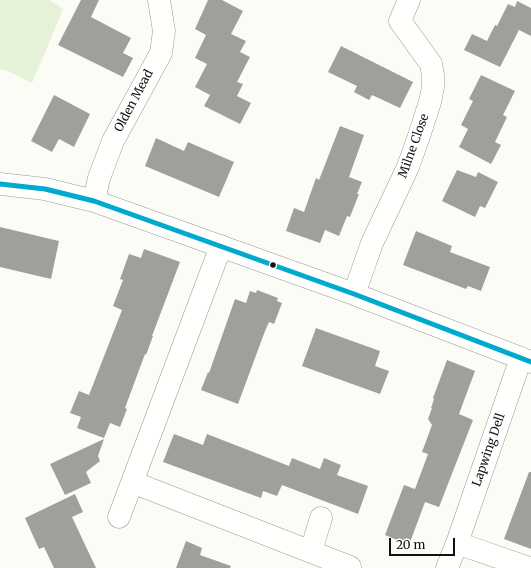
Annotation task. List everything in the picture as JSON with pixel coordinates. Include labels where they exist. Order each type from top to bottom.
[{"type":"street","name":"Olden Mead","points":[[94,201],[99,178],[110,148],[161,53],[164,31],[159,0]]},
{"type":"street","name":"Milne Close","points":[[354,294],[372,243],[408,167],[426,116],[433,87],[434,75],[431,64],[400,21],[409,0]]},
{"type":"street","points":[[0,184],[46,189],[94,201],[354,294],[526,360]]},
{"type":"street","points":[[119,517],[221,246]]},
{"type":"street","name":"Lapwing Dell","points":[[447,568],[526,360]]},
{"type":"street","points":[[132,482],[350,567]]},
{"type":"street","points":[[311,551],[321,518]]},
{"type":"street","points":[[457,542],[529,568]]},
{"type":"green space","points":[[0,0],[49,0],[63,10],[32,83],[8,71],[0,69]]},
{"type":"building","points":[[81,0],[99,0],[91,17],[131,38],[123,53],[133,58],[123,77],[58,45]]},
{"type":"building","points":[[208,0],[222,0],[243,11],[231,34],[246,41],[240,52],[250,57],[237,82],[243,84],[237,96],[251,103],[240,124],[204,106],[210,95],[195,87],[207,64],[195,58],[206,35],[195,29]]},
{"type":"building","points":[[517,1],[531,8],[531,36],[519,30],[500,67],[464,50],[472,34],[487,41],[495,25],[497,26],[508,4],[515,7]]},
{"type":"building","points":[[341,46],[413,82],[400,108],[372,95],[369,100],[354,92],[357,86],[328,72]]},
{"type":"building","points":[[481,75],[515,91],[503,115],[507,117],[495,142],[501,145],[491,164],[459,147],[468,129],[461,125],[473,101],[469,99]]},
{"type":"building","points":[[54,95],[90,114],[74,147],[59,139],[52,152],[31,141]]},
{"type":"building","points":[[340,126],[364,135],[349,177],[362,182],[350,217],[347,216],[339,236],[325,230],[320,243],[286,231],[294,208],[304,212],[316,178],[319,180]]},
{"type":"building","points":[[156,138],[184,151],[188,142],[234,162],[219,197],[145,166]]},
{"type":"building","points":[[457,170],[476,177],[478,172],[498,182],[485,208],[480,206],[475,217],[442,201]]},
{"type":"building","points":[[0,227],[59,241],[51,279],[0,267]]},
{"type":"building","points":[[416,231],[452,246],[450,252],[490,267],[481,291],[468,286],[466,289],[403,265]]},
{"type":"building","points":[[144,249],[180,262],[125,408],[127,409],[120,427],[110,423],[104,438],[77,428],[81,417],[70,413],[79,391],[89,395],[122,310],[113,306],[123,280],[120,279],[129,254],[141,258]]},
{"type":"building","points":[[257,290],[278,298],[277,301],[282,303],[274,324],[269,322],[265,331],[238,404],[201,390],[208,372],[209,373],[235,299],[246,303],[250,291],[256,293]]},
{"type":"building","points":[[316,328],[380,351],[375,366],[389,371],[380,394],[302,366]]},
{"type":"building","points":[[447,360],[475,371],[459,414],[473,420],[439,507],[425,502],[409,545],[385,535],[404,485],[415,489],[428,454],[422,452],[432,425],[428,419],[432,408],[433,398]]},
{"type":"building","points":[[174,434],[203,445],[207,434],[289,466],[292,458],[320,469],[324,458],[341,465],[337,475],[368,486],[358,514],[282,485],[277,496],[263,491],[261,498],[163,462]]},
{"type":"building","points":[[104,439],[98,456],[100,461],[86,472],[91,483],[65,495],[50,464]]},
{"type":"building","points":[[529,472],[531,472],[531,549],[504,539]]},
{"type":"building","points":[[75,494],[83,512],[72,517],[96,568],[54,568],[44,547],[39,549],[25,518]]},
{"type":"building","points":[[186,541],[202,548],[200,555],[231,566],[230,568],[176,568]]},
{"type":"transit line","points":[[0,184],[45,189],[94,201],[354,294],[531,362]]}]
